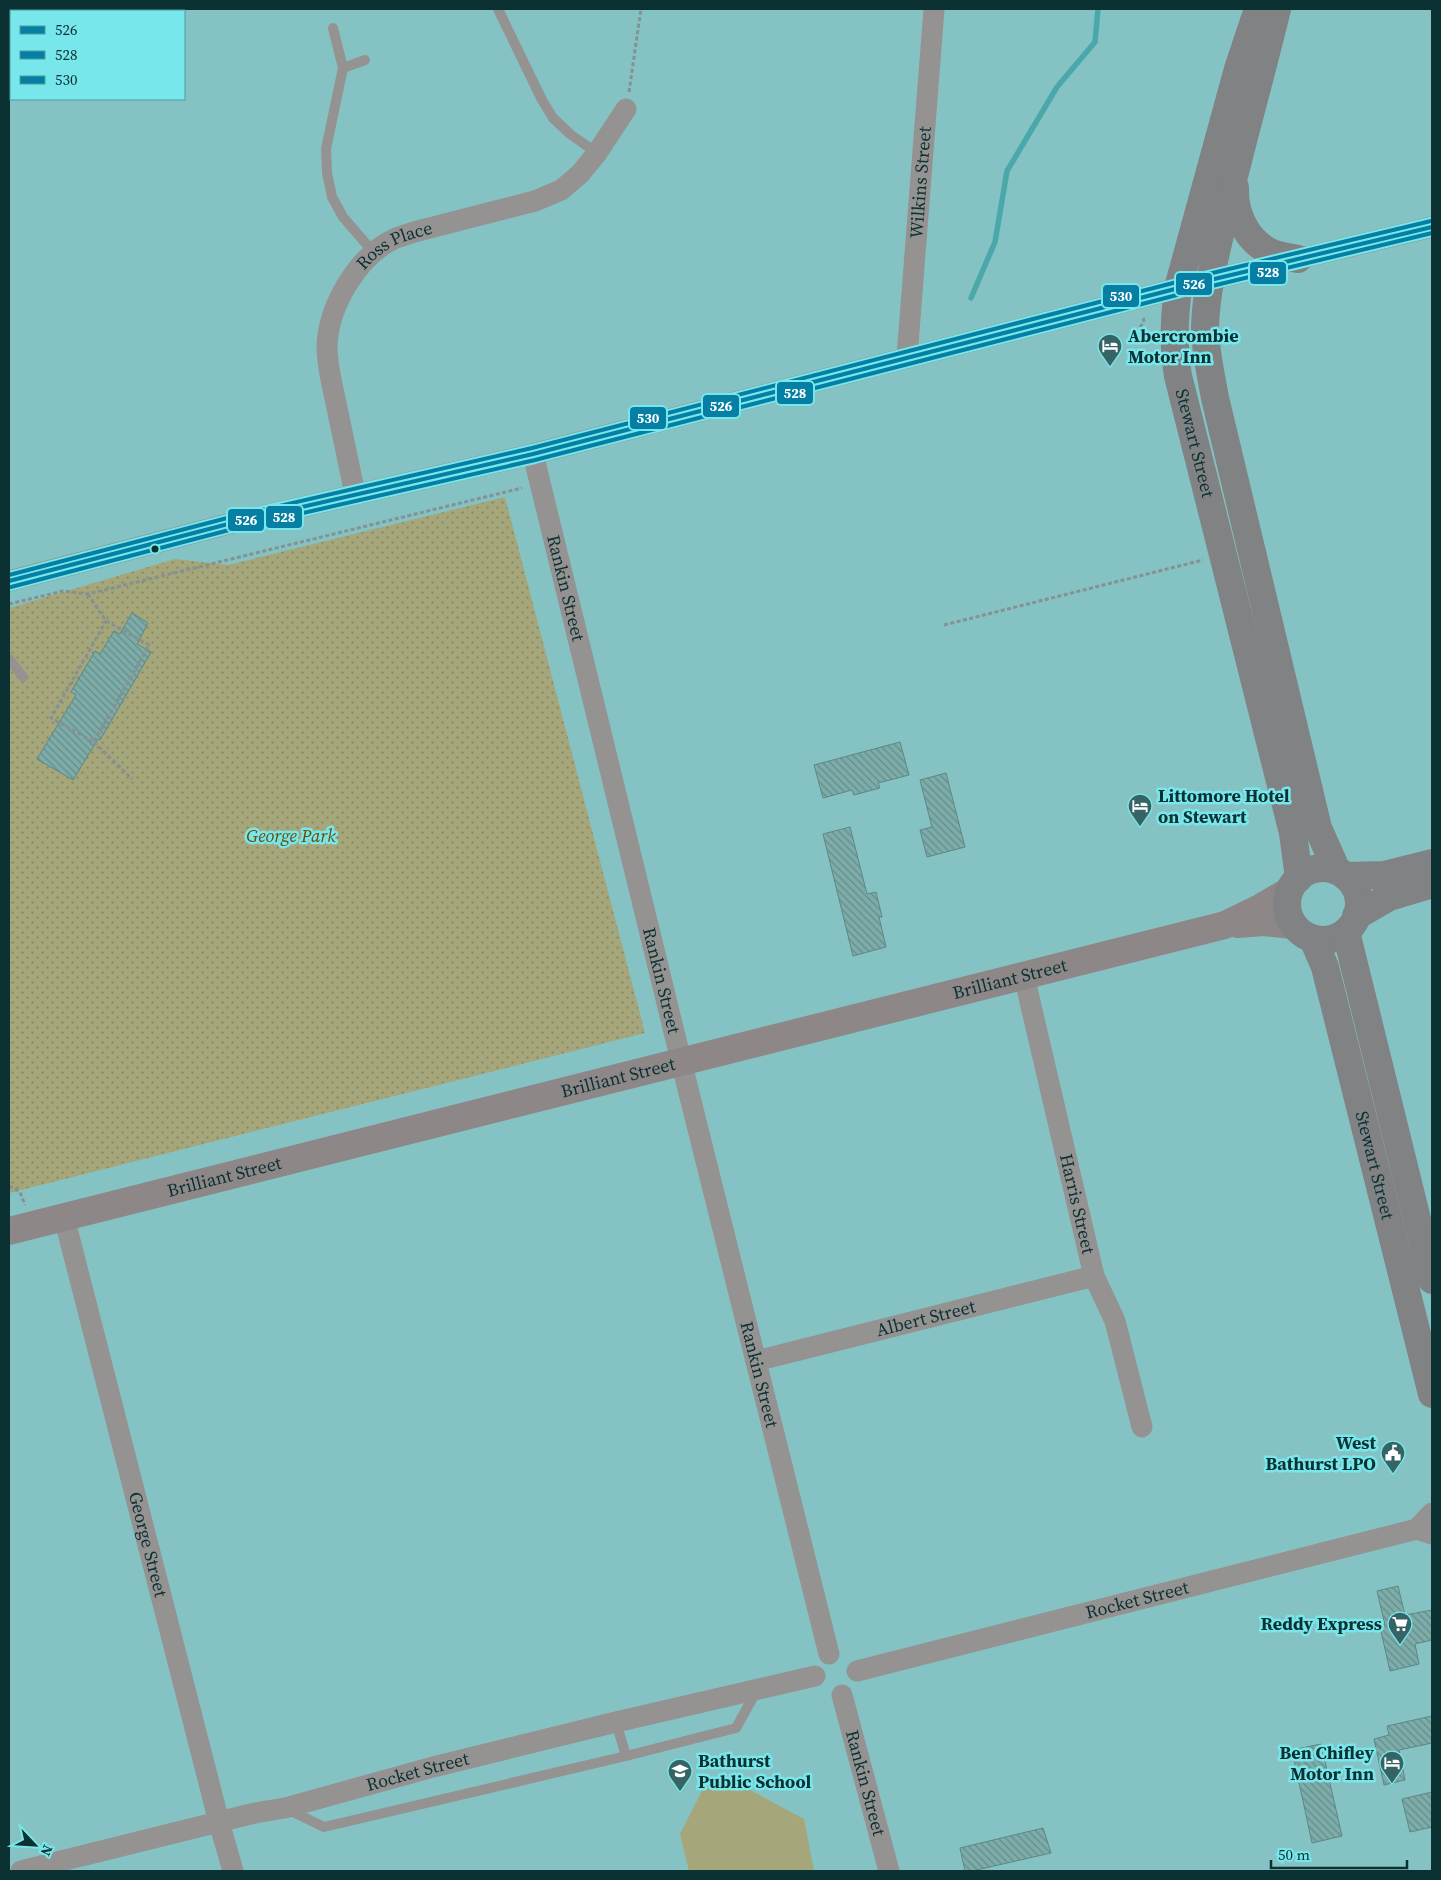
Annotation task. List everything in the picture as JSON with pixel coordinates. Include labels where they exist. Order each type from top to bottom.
[{"type":"highway","name":"Stewart Street","points":[[1258,9],[1238,69],[1178,288],[1174,320],[1174,349],[1178,376],[1222,555],[1293,833],[1294,884]]},
{"type":"highway","name":"Stewart Street","points":[[1276,9],[1261,75],[1236,164],[1210,280],[1205,327],[1208,363],[1215,398],[1318,828],[1341,874]]},
{"type":"highway","points":[[1236,164],[1237,212],[1244,229],[1268,251],[1298,259]]},
{"type":"highway","points":[[1432,863],[1384,875],[1341,874],[1325,868],[1315,869],[1294,884],[1287,905],[1289,915],[1303,932],[1331,939],[1389,897],[1432,884]]},
{"type":"highway","points":[[1341,874],[1354,886],[1357,894],[1358,904],[1351,924]]},
{"type":"highway","name":"Stewart Street","points":[[1351,924],[1432,1280]]},
{"type":"highway","name":"Stewart Street","points":[[1303,932],[1325,967],[1432,1394]]},
{"type":"street","name":"Wilkins Street","points":[[906,357],[934,9]]},
{"type":"street","name":"Ross Place","points":[[355,494],[330,375],[327,346],[332,318],[342,292],[357,270],[394,239],[414,232],[535,201],[561,190],[580,174],[597,153],[626,109]]},
{"type":"street","points":[[9,581],[198,531],[533,454],[1178,288],[1432,227]]},
{"type":"street","name":"Rankin Street","points":[[533,454],[681,1062],[829,1654]]},
{"type":"street","name":"Brilliant Street","points":[[9,1231],[1226,924],[1265,906],[1294,884]]},
{"type":"street","name":"Brilliant Street","points":[[1226,924],[1263,922],[1303,932]]},
{"type":"street","name":"Harris Street","points":[[1024,976],[1094,1276],[1116,1321],[1142,1427]]},
{"type":"street","name":"George Street","points":[[64,1217],[219,1822],[234,1871]]},
{"type":"street","name":"Albert Street","points":[[756,1361],[1094,1276]]},
{"type":"street","name":"Rocket Street","points":[[857,1671],[1425,1531],[1432,1513]]},
{"type":"street","points":[[829,1654],[844,1655],[850,1658],[857,1671],[856,1683],[842,1694],[836,1695],[825,1692],[815,1676],[819,1663],[829,1654]]},
{"type":"street","name":"Rocket Street","points":[[21,1871],[255,1813],[285,1808],[433,1767],[616,1722],[815,1676]]},
{"type":"street","name":"Rankin Street","points":[[842,1694],[889,1871]]},
{"type":"lane","points":[[498,9],[542,100],[553,118],[570,134],[597,153]]},
{"type":"lane","points":[[333,28],[342,68],[326,149],[327,173],[332,197],[343,218],[374,254]]},
{"type":"lane","points":[[342,68],[365,60]]},
{"type":"lane","points":[[9,660],[23,677]]},
{"type":"lane","points":[[285,1808],[324,1827],[626,1756],[736,1728],[758,1690]]},
{"type":"lane","points":[[616,1722],[626,1756]]},
{"type":"path","points":[[626,109],[641,9]]},
{"type":"path","points":[[9,604],[63,591],[88,594],[540,483]]},
{"type":"path","points":[[944,625],[1222,555]]},
{"type":"path","points":[[88,594],[106,621],[149,645],[94,742]]},
{"type":"path","points":[[106,621],[51,718],[94,742],[132,779]]},
{"type":"green space","name":"George Park","points":[[505,497],[645,1033],[9,1193],[9,608],[175,559],[228,565]]},
{"type":"green space","points":[[739,1784],[804,1819],[814,1871],[689,1871],[680,1834],[703,1789]]},
{"type":"building","points":[[132,613],[148,623],[137,644],[151,652],[100,740],[98,739],[73,780],[37,759],[76,695],[71,692],[95,651],[100,654],[114,631],[120,634]]},
{"type":"building","points":[[900,742],[909,775],[878,783],[880,788],[854,795],[852,790],[823,798],[814,765]]},
{"type":"building","points":[[946,773],[965,847],[927,857],[920,830],[932,827],[920,780]]},
{"type":"building","points":[[850,827],[867,894],[876,892],[882,917],[879,917],[886,947],[853,956],[823,834]]},
{"type":"building","points":[[1398,1586],[1405,1615],[1432,1610],[1432,1640],[1415,1644],[1419,1664],[1390,1671],[1380,1627],[1385,1625],[1377,1591]]},
{"type":"building","points":[[1432,1716],[1432,1743],[1399,1750],[1405,1780],[1384,1785],[1374,1739],[1389,1735],[1387,1726]]},
{"type":"building","points":[[1321,1744],[1342,1836],[1312,1843],[1292,1750]]},
{"type":"building","points":[[1432,1792],[1432,1827],[1410,1832],[1402,1799]]},
{"type":"building","points":[[1043,1828],[1051,1853],[965,1871],[960,1848]]},
{"type":"waterway","points":[[971,298],[995,242],[1007,171],[1057,87],[1095,42],[1098,9]]},
{"type":"transit line","name":"530","points":[[9,575],[231,517],[532,448],[1208,274],[1431,221]]},
{"type":"transit line","name":"526","points":[[9,581],[232,523],[533,454],[1210,280],[1432,227]]},
{"type":"transit line","name":"528","points":[[11,587],[233,529],[535,460],[1212,286],[1432,233]]},
{"type":"place","name":"Abercrombie Motor Inn","points":[[1110,367]]},
{"type":"place","name":"Littomore Hotel on Stewart","points":[[1140,827]]},
{"type":"place","name":"West Bathurst LPO","points":[[1393,1474]]},
{"type":"place","name":"Reddy Express","points":[[1400,1645]]},
{"type":"place","name":"Ben Chifley Motor Inn","points":[[1392,1784]]},
{"type":"place","name":"Bathurst Public School","points":[[680,1792]]}]
